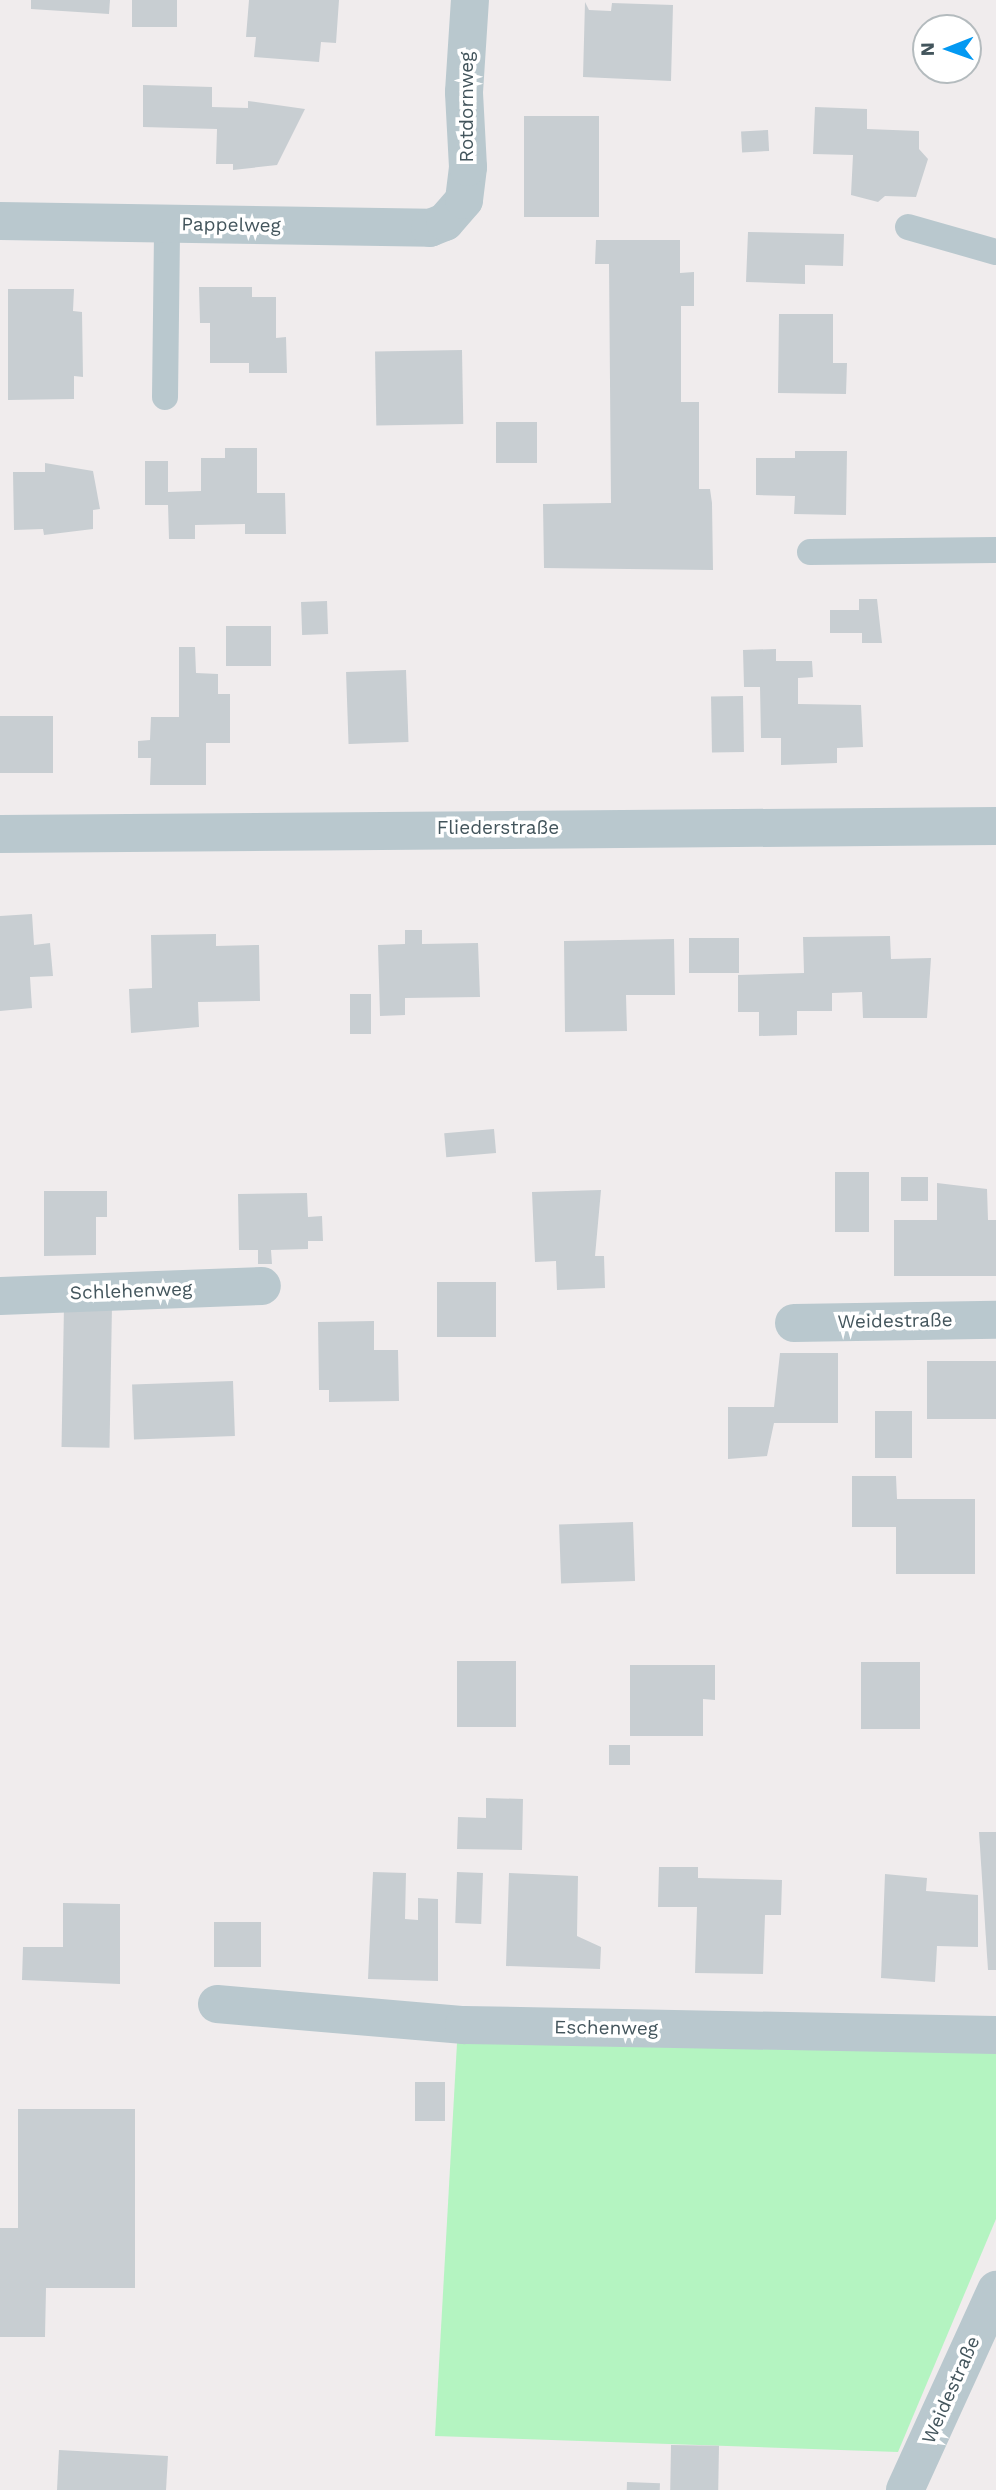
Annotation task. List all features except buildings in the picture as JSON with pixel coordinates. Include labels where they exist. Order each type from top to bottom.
[{"type":"street","name":"Rotdornweg","points":[[456,212],[468,167],[464,92],[470,0]]},
{"type":"street","name":"Pappelweg","points":[[0,221],[430,228],[456,212]]},
{"type":"street","name":"Fliederstraße","points":[[0,834],[996,826]]},
{"type":"street","name":"Schlehenweg","points":[[0,1296],[262,1286]]},
{"type":"street","name":"Weidestraße","points":[[794,1323],[996,1320]]},
{"type":"street","name":"Eschenweg","points":[[216,2004],[464,2025],[996,2035]]},
{"type":"street","name":"Weidestraße","points":[[905,2490],[996,2290]]},
{"type":"lane","points":[[165,397],[167,223]]},
{"type":"lane","points":[[908,227],[996,252]]},
{"type":"lane","points":[[810,552],[996,550]]},
{"type":"green space","points":[[457,2043],[996,2052],[996,2219],[898,2452],[435,2436]]}]
